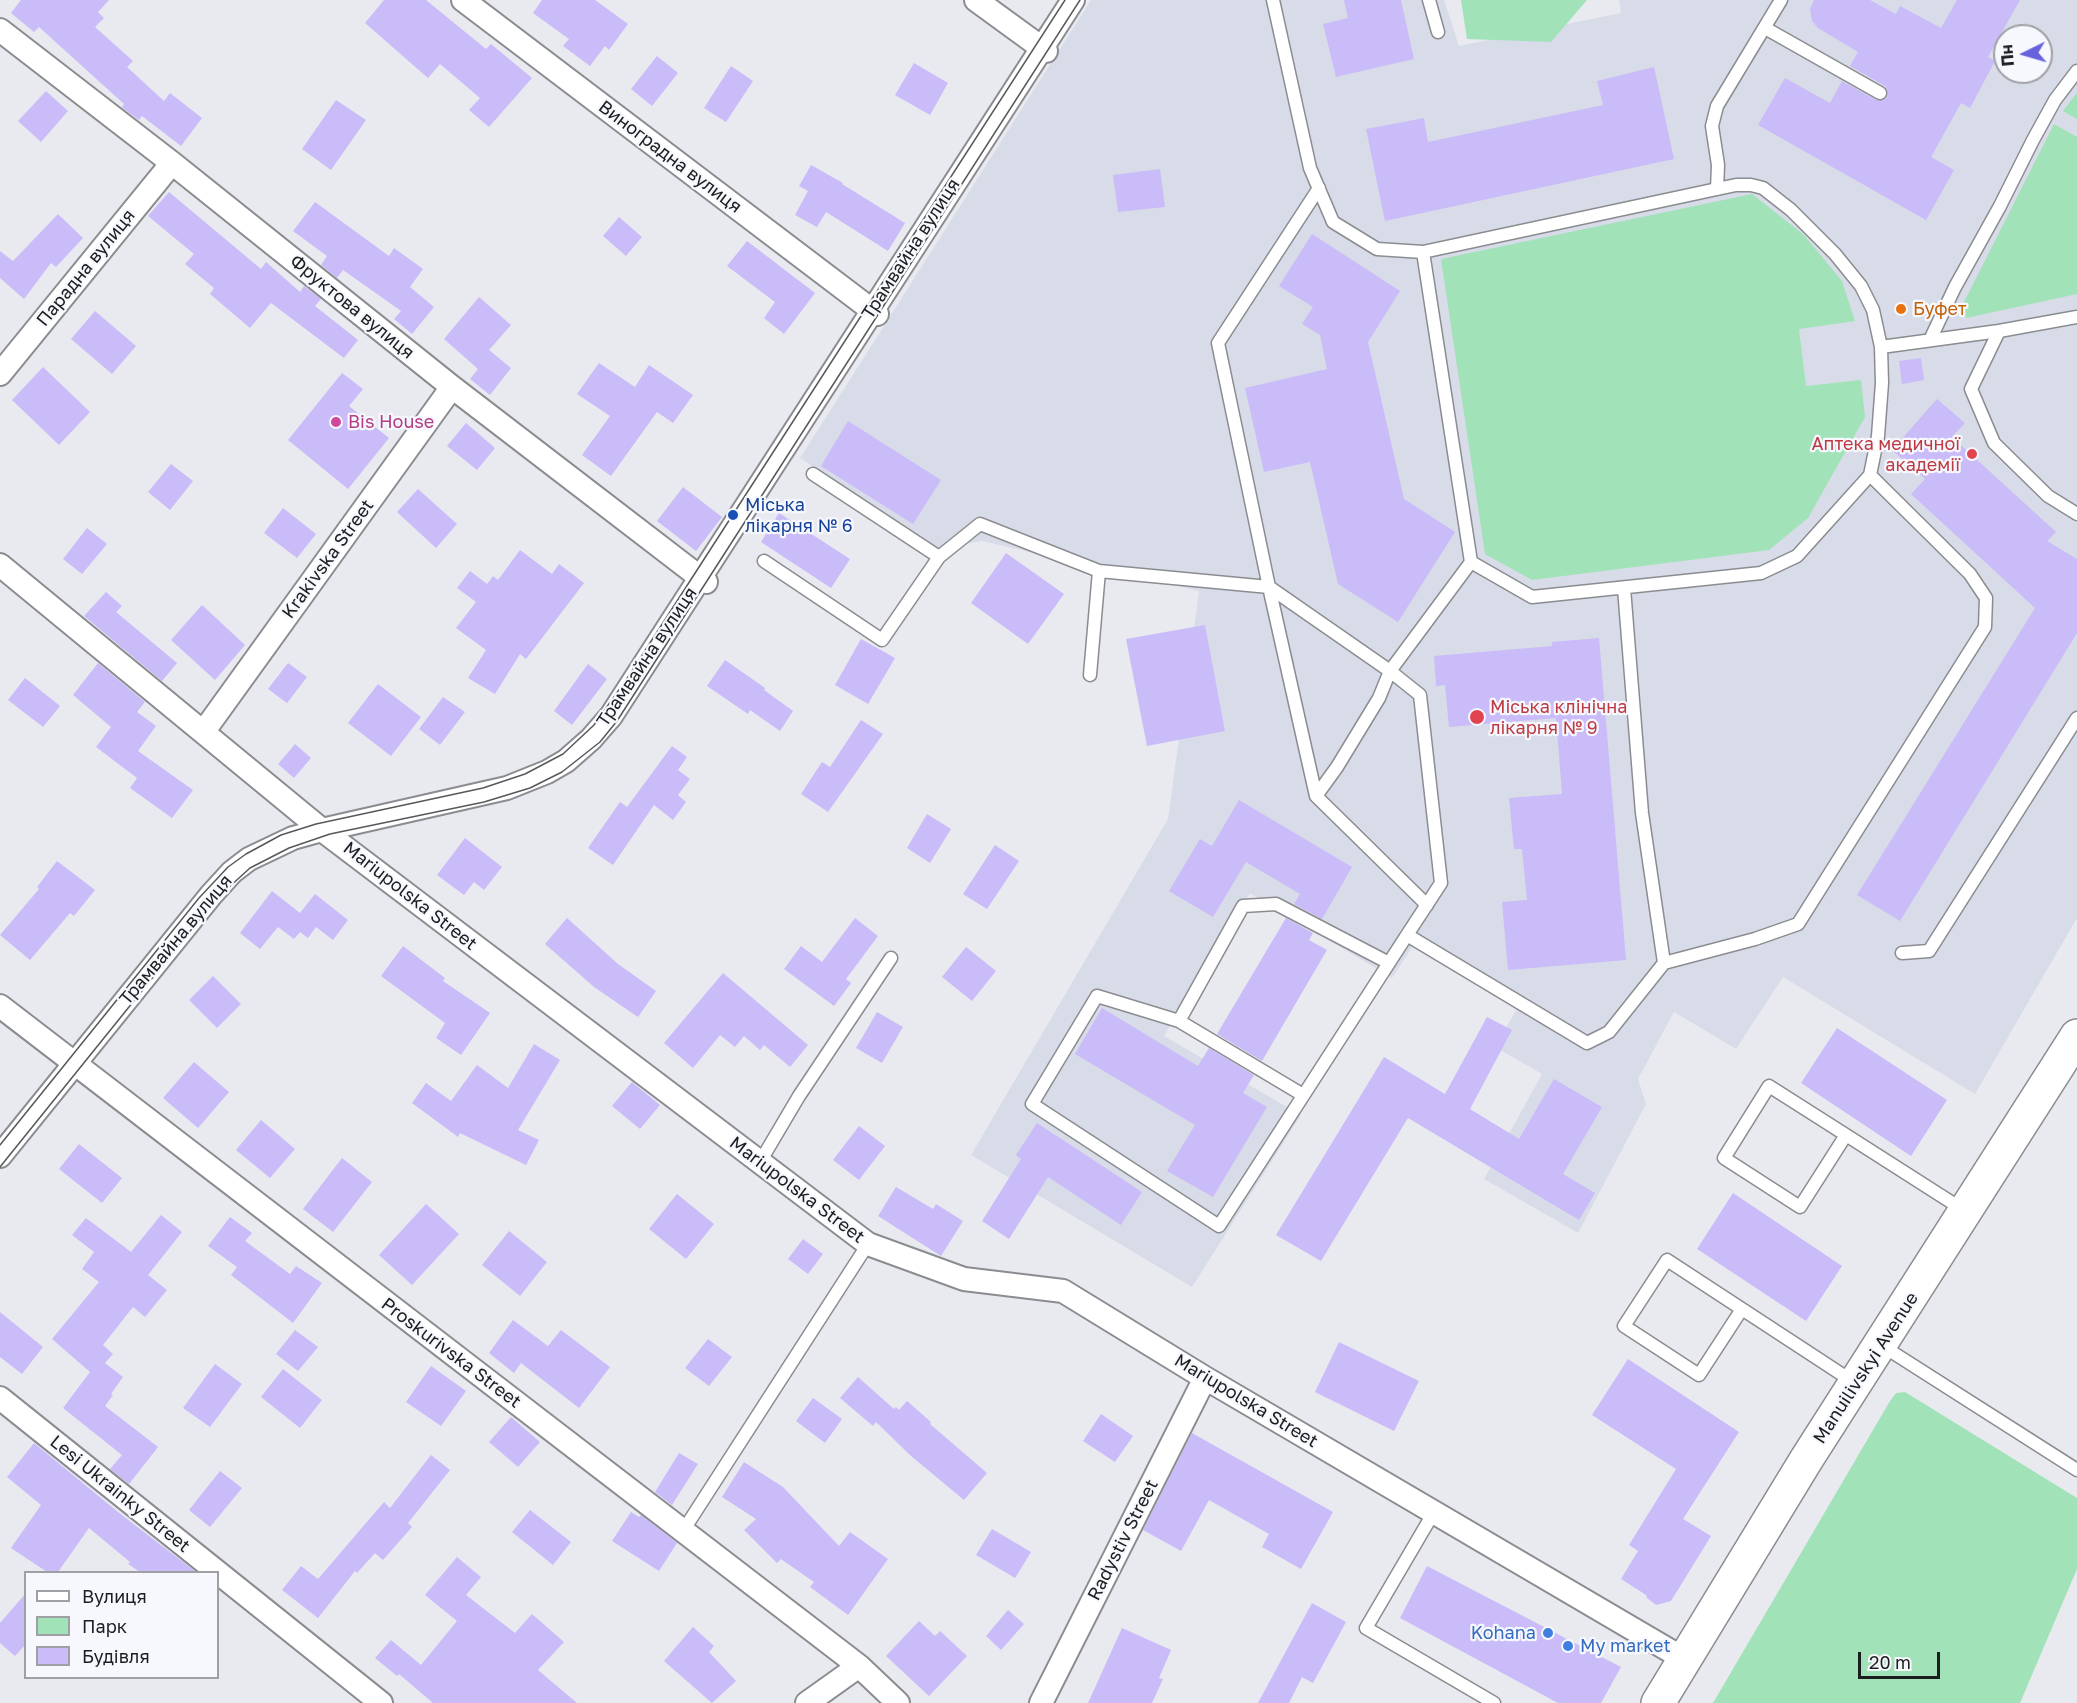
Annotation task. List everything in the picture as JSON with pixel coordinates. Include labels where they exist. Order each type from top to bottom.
[{"type":"main road","name":"Manuilivskyi Avenue","points":[[1658,1703],[1806,1460],[2077,1036]]},
{"type":"street","name":"Виноградна вулиця","points":[[463,0],[875,312]]},
{"type":"street","points":[[976,0],[1043,49]]},
{"type":"street","name":"Трамвайна вулиця","points":[[0,1156],[211,895],[232,872],[249,859],[270,847],[322,830],[507,788],[537,777],[566,761],[591,739],[611,716],[703,580],[1073,0]]},
{"type":"street","name":"Фруктова вулиця","points":[[0,30],[172,163],[452,387],[703,580]]},
{"type":"street","name":"Парадна вулиця","points":[[0,374],[172,163]]},
{"type":"street","name":"Krakivska Street","points":[[204,731],[452,387]]},
{"type":"street","name":"Mariupolska Street","points":[[0,565],[322,830],[868,1244],[964,1279],[1063,1292],[1684,1659]]},
{"type":"street","name":"Proskurivska Street","points":[[0,1006],[859,1666],[898,1703]]},
{"type":"street","name":"Radystiv Street","points":[[1041,1703],[1205,1378]]},
{"type":"street","name":"Lesi Ukrainky Street","points":[[0,1398],[216,1571]]},
{"type":"street","name":"Lesi Ukrainky Street","points":[[219,1573],[381,1703]]},
{"type":"street","points":[[807,1703],[859,1666]]},
{"type":"lane","points":[[1273,0],[1310,168],[1333,222],[1377,249],[1423,252],[1743,185],[1763,188],[1791,210],[1835,254],[1861,286],[1874,310],[1881,347],[1882,383],[1878,436],[1870,475],[1797,556],[1761,573],[1532,597],[1471,562]]},
{"type":"lane","points":[[1429,0],[1438,32]]},
{"type":"lane","points":[[1716,189],[1718,165],[1712,126],[1717,105],[1781,0]]},
{"type":"lane","points":[[1765,28],[1880,93]]},
{"type":"lane","points":[[1929,340],[2055,100],[2077,71]]},
{"type":"lane","points":[[1319,189],[1218,343],[1316,796],[1427,904]]},
{"type":"lane","points":[[1316,796],[1337,767],[1379,698],[1390,671],[1471,562],[1423,252]]},
{"type":"lane","points":[[1881,347],[1999,331],[2077,317]]},
{"type":"lane","points":[[1999,331],[1971,389],[1994,443],[2048,496],[2077,514]]},
{"type":"lane","points":[[813,474],[939,557]]},
{"type":"lane","points":[[1407,935],[1587,1043],[1609,1032],[1664,963],[1755,939],[1798,924],[1985,627],[1986,597],[1970,574],[1870,475]]},
{"type":"lane","points":[[764,561],[882,640],[939,557],[980,524],[1099,572],[1269,587],[1390,671],[1420,695],[1441,883],[1427,904],[1304,1095],[1219,1226],[1032,1104],[1097,996],[1179,1021],[1304,1095]]},
{"type":"lane","points":[[1090,675],[1099,572]]},
{"type":"lane","points":[[1624,588],[1642,813],[1664,963]]},
{"type":"lane","points":[[1902,953],[1929,951],[2077,718]]},
{"type":"lane","points":[[1179,1021],[1243,906],[1276,904],[1389,963]]},
{"type":"lane","points":[[760,1162],[799,1096],[891,958]]},
{"type":"lane","points":[[1846,1135],[1800,1207],[1724,1158],[1769,1086],[1846,1135],[1966,1212]]},
{"type":"lane","points":[[683,1531],[868,1244]]},
{"type":"lane","points":[[1742,1309],[1699,1375],[1624,1326],[1667,1260],[1742,1309],[1856,1384]]},
{"type":"lane","points":[[1881,1345],[2077,1470]]},
{"type":"lane","points":[[1434,1512],[1366,1628],[1494,1703]]},
{"type":"shaded area","name":"Міська клінічна лікарня № 9","points":[[1091,0],[1444,0],[1459,46],[1621,13],[1619,0],[2077,0],[2077,918],[1975,1094],[1783,977],[1736,1049],[1674,1012],[1638,1079],[1646,1104],[1578,1233],[1484,1179],[1542,1074],[1495,1047],[1518,1007],[1413,946],[1392,978],[1250,893],[1164,1036],[1301,1115],[1192,1287],[971,1155],[1168,819],[1199,591],[982,541],[936,549],[800,458]]},
{"type":"green space","points":[[1461,0],[1587,0],[1551,42],[1467,39]]},
{"type":"green space","points":[[2077,93],[2077,119],[2063,111]]},
{"type":"green space","points":[[2054,124],[2077,137],[2077,294],[1966,318],[1963,304]]},
{"type":"green space","points":[[1752,194],[1803,234],[1842,281],[1855,321],[1799,329],[1806,386],[1861,380],[1865,417],[1808,518],[1769,550],[1532,580],[1485,554],[1441,259]]},
{"type":"green space","points":[[1905,1392],[2077,1498],[2077,1569],[2020,1703],[1713,1703],[1890,1401],[1896,1393]]},
{"type":"building","points":[[21,0],[109,0],[98,12],[104,18],[95,27],[133,61],[127,67],[164,101],[170,93],[202,118],[181,146],[142,116],[139,120],[124,109],[122,107],[124,104],[39,27],[34,32],[11,13]]},
{"type":"building","points":[[384,0],[426,0],[486,49],[491,44],[532,78],[489,127],[469,110],[480,98],[440,64],[428,78],[365,23]]},
{"type":"building","points":[[542,0],[595,0],[628,24],[609,50],[605,46],[590,66],[563,46],[569,39],[533,13]]},
{"type":"building","points":[[1344,0],[1401,0],[1414,59],[1336,77],[1323,24],[1348,18]]},
{"type":"building","points":[[1814,0],[1870,0],[1896,14],[1900,6],[1941,28],[1957,0],[2020,0],[2007,24],[1993,24],[1993,48],[1988,57],[1993,60],[1993,65],[1970,108],[1961,103],[1931,157],[1954,170],[1926,220],[1758,125],[1785,78],[1830,103],[1842,81],[1876,100],[1884,100],[1887,97],[1888,92],[1885,86],[1850,66],[1858,52],[1818,28],[1812,21],[1810,9]]},
{"type":"building","points":[[657,56],[678,73],[652,106],[631,89]]},
{"type":"building","points":[[914,63],[948,83],[930,115],[895,95]]},
{"type":"building","points":[[731,66],[753,81],[726,122],[704,108]]},
{"type":"building","points":[[1654,67],[1674,159],[1385,221],[1366,129],[1424,118],[1428,142],[1603,105],[1597,81]]},
{"type":"building","points":[[46,91],[68,111],[41,142],[18,121]]},
{"type":"building","points":[[336,100],[366,120],[331,170],[302,149]]},
{"type":"building","points":[[811,165],[905,223],[888,251],[826,212],[817,227],[795,215],[808,191],[799,186]]},
{"type":"building","points":[[1160,169],[1165,207],[1118,212],[1113,175]]},
{"type":"building","points":[[169,192],[261,269],[266,262],[300,292],[304,286],[321,299],[315,306],[358,340],[344,358],[271,303],[250,328],[210,294],[214,288],[185,264],[194,254],[148,216]]},
{"type":"building","points":[[315,202],[389,256],[394,248],[423,269],[410,287],[434,307],[412,334],[394,319],[401,311],[343,270],[337,278],[321,265],[327,256],[293,231]]},
{"type":"building","points":[[58,214],[83,238],[56,267],[51,263],[24,299],[0,278],[0,251],[13,261]]},
{"type":"building","points":[[619,217],[642,237],[626,256],[603,236]]},
{"type":"building","points":[[1312,234],[1400,291],[1368,342],[1404,499],[1455,532],[1398,622],[1338,584],[1310,462],[1264,472],[1245,388],[1327,369],[1320,335],[1302,324],[1313,307],[1279,286]]},
{"type":"building","points":[[747,241],[815,293],[784,334],[764,318],[775,302],[727,266]]},
{"type":"building","points":[[479,297],[511,325],[489,350],[511,368],[490,395],[470,379],[478,369],[444,339]]},
{"type":"building","points":[[95,311],[136,346],[112,374],[71,339]]},
{"type":"building","points":[[1921,358],[1924,380],[1902,384],[1899,361]]},
{"type":"building","points":[[599,363],[635,387],[649,365],[693,395],[673,423],[657,412],[611,476],[582,455],[610,416],[577,394]]},
{"type":"building","points":[[43,367],[90,412],[59,445],[12,400]]},
{"type":"building","name":"Bis House","points":[[342,373],[363,389],[349,406],[389,438],[348,489],[288,440]]},
{"type":"building","points":[[1937,399],[1965,423],[1952,437],[2056,532],[2047,541],[2077,559],[2077,633],[1900,921],[1857,895],[2035,608],[1911,494],[1925,479],[1892,450]]},
{"type":"building","points":[[848,421],[941,480],[913,524],[821,466]]},
{"type":"building","points":[[466,423],[495,448],[477,470],[447,446]]},
{"type":"building","points":[[171,464],[193,481],[170,510],[148,492]]},
{"type":"building","points":[[683,487],[722,517],[696,551],[657,521]]},
{"type":"building","points":[[418,489],[457,524],[436,548],[397,512]]},
{"type":"building","points":[[283,508],[316,534],[297,558],[264,533]]},
{"type":"building","points":[[779,513],[850,559],[831,588],[761,542]]},
{"type":"building","points":[[87,528],[107,544],[82,574],[63,559]]},
{"type":"building","points":[[520,550],[552,574],[559,564],[584,583],[526,659],[520,654],[495,694],[468,678],[486,650],[456,628],[476,602],[457,588],[470,571],[487,584],[493,576],[498,580]]},
{"type":"building","points":[[1006,553],[1064,594],[1028,644],[971,603]]},
{"type":"building","points":[[106,592],[122,606],[116,612],[177,663],[162,681],[84,616]]},
{"type":"building","points":[[202,605],[245,645],[215,680],[171,640]]},
{"type":"building","points":[[1205,625],[1225,731],[1147,746],[1126,639]]},
{"type":"building","points":[[1599,638],[1626,960],[1508,970],[1502,902],[1527,900],[1522,849],[1514,849],[1509,798],[1562,794],[1556,718],[1449,727],[1445,685],[1436,686],[1434,656],[1552,646],[1552,642]]},
{"type":"building","points":[[861,639],[895,658],[868,704],[835,685]]},
{"type":"building","points":[[725,660],[793,711],[780,731],[750,710],[748,714],[707,686]]},
{"type":"building","points":[[98,663],[145,702],[137,712],[156,726],[138,751],[193,790],[172,818],[130,788],[137,778],[96,747],[111,727],[73,695]]},
{"type":"building","points":[[288,663],[307,677],[287,703],[268,689]]},
{"type":"building","points":[[588,664],[607,679],[572,725],[554,711]]},
{"type":"building","points":[[25,678],[60,706],[43,727],[8,700]]},
{"type":"building","points":[[378,684],[421,717],[391,756],[348,723]]},
{"type":"building","points":[[443,697],[465,712],[440,745],[419,729]]},
{"type":"building","points":[[861,720],[883,734],[828,812],[801,794],[822,762],[830,767]]},
{"type":"building","points":[[295,744],[311,758],[294,778],[278,764]]},
{"type":"building","points":[[672,746],[687,757],[678,770],[690,779],[678,795],[686,802],[673,820],[654,805],[613,865],[588,848],[620,802],[627,807]]},
{"type":"building","points":[[1239,800],[1352,867],[1322,919],[1294,904],[1300,894],[1246,862],[1213,917],[1169,891],[1200,839],[1212,846]]},
{"type":"building","points":[[927,814],[951,829],[930,863],[907,848]]},
{"type":"building","points":[[465,838],[502,867],[484,890],[474,882],[464,895],[437,875]]},
{"type":"building","points":[[995,845],[1019,861],[987,909],[963,894]]},
{"type":"building","points":[[57,861],[95,890],[74,916],[70,913],[30,960],[0,935],[39,889],[37,887]]},
{"type":"building","points":[[272,891],[300,913],[315,894],[348,920],[333,940],[316,927],[308,938],[300,932],[294,939],[278,927],[260,949],[240,933]]},
{"type":"building","points":[[567,918],[618,964],[656,991],[638,1017],[594,987],[545,944]]},
{"type":"building","points":[[855,918],[878,936],[846,979],[851,983],[834,1006],[784,969],[801,946],[822,962]]},
{"type":"building","points":[[1286,918],[1313,933],[1309,940],[1327,950],[1262,1061],[1217,1034]]},
{"type":"building","points":[[403,946],[445,978],[443,981],[490,1013],[461,1055],[436,1038],[445,1023],[381,976]]},
{"type":"building","points":[[966,947],[996,971],[972,1001],[942,977]]},
{"type":"building","points":[[723,973],[808,1045],[790,1067],[764,1045],[760,1050],[744,1036],[735,1047],[720,1035],[693,1068],[664,1043]]},
{"type":"building","points":[[213,976],[241,1004],[217,1028],[189,1000]]},
{"type":"building","points":[[1102,1008],[1198,1066],[1209,1048],[1254,1075],[1243,1093],[1267,1107],[1213,1197],[1167,1171],[1195,1125],[1075,1054]]},
{"type":"building","points":[[877,1012],[903,1027],[882,1063],[856,1048]]},
{"type":"building","points":[[1487,1017],[1512,1030],[1470,1109],[1519,1139],[1554,1079],[1602,1107],[1563,1174],[1595,1193],[1579,1220],[1408,1118],[1321,1261],[1276,1235],[1384,1057],[1445,1094]]},
{"type":"building","points":[[1837,1028],[1947,1100],[1911,1156],[1801,1083]]},
{"type":"building","points":[[534,1044],[560,1060],[518,1130],[539,1140],[526,1165],[460,1133],[458,1137],[412,1103],[426,1083],[451,1101],[477,1065],[508,1088]]},
{"type":"building","points":[[194,1062],[229,1092],[198,1128],[163,1098]]},
{"type":"building","points":[[632,1082],[660,1105],[640,1129],[612,1106]]},
{"type":"building","points":[[261,1120],[295,1149],[270,1178],[236,1150]]},
{"type":"building","points":[[1037,1123],[1142,1192],[1121,1225],[1048,1177],[1009,1239],[982,1221],[1021,1159],[1016,1155]]},
{"type":"building","points":[[859,1126],[885,1146],[859,1180],[833,1160]]},
{"type":"building","points":[[79,1144],[122,1178],[102,1203],[59,1169]]},
{"type":"building","points":[[342,1158],[372,1182],[333,1232],[303,1209]]},
{"type":"building","points":[[896,1187],[933,1209],[936,1204],[963,1221],[941,1256],[878,1216]]},
{"type":"building","points":[[1733,1193],[1842,1266],[1806,1321],[1697,1249]]},
{"type":"building","points":[[677,1194],[714,1224],[686,1259],[649,1229]]},
{"type":"building","points":[[426,1204],[459,1234],[412,1285],[379,1255]]},
{"type":"building","points":[[161,1215],[182,1232],[148,1275],[167,1290],[145,1317],[133,1307],[103,1345],[113,1354],[105,1363],[123,1377],[105,1406],[158,1447],[129,1484],[110,1469],[122,1455],[63,1408],[90,1372],[52,1339],[99,1282],[82,1269],[94,1252],[72,1235],[86,1218],[131,1252]]},
{"type":"building","points":[[230,1217],[252,1233],[245,1241],[290,1274],[296,1266],[322,1283],[293,1323],[231,1275],[237,1267],[208,1246]]},
{"type":"building","points":[[509,1231],[547,1262],[520,1296],[482,1265]]},
{"type":"building","points":[[803,1239],[823,1254],[808,1274],[788,1259]]},
{"type":"building","points":[[0,1312],[43,1347],[22,1374],[0,1357]]},
{"type":"building","points":[[513,1320],[548,1346],[561,1330],[610,1367],[579,1408],[521,1363],[514,1373],[489,1353]]},
{"type":"building","points":[[295,1330],[318,1347],[298,1371],[276,1354]]},
{"type":"building","points":[[708,1339],[732,1357],[709,1386],[685,1368]]},
{"type":"building","points":[[1339,1342],[1419,1381],[1394,1431],[1315,1392]]},
{"type":"building","points":[[1628,1359],[1739,1432],[1683,1519],[1711,1536],[1671,1601],[1656,1605],[1646,1595],[1621,1579],[1638,1551],[1629,1545],[1676,1469],[1592,1415]]},
{"type":"building","points":[[215,1364],[242,1384],[210,1427],[183,1408]]},
{"type":"building","points":[[431,1366],[466,1391],[441,1426],[406,1402]]},
{"type":"building","points":[[283,1369],[322,1400],[300,1428],[261,1397]]},
{"type":"building","points":[[858,1377],[894,1409],[896,1407],[899,1410],[907,1401],[987,1473],[964,1500],[911,1456],[876,1422],[873,1426],[840,1398]]},
{"type":"building","points":[[813,1398],[842,1419],[825,1443],[796,1421]]},
{"type":"building","points":[[1101,1414],[1133,1436],[1115,1462],[1083,1441]]},
{"type":"building","points":[[511,1417],[540,1442],[518,1467],[489,1442]]},
{"type":"building","points":[[1192,1433],[1333,1512],[1301,1569],[1262,1547],[1269,1534],[1209,1500],[1181,1551],[1143,1530]]},
{"type":"building","points":[[34,1443],[195,1571],[138,1571],[89,1528],[59,1571],[46,1571],[11,1548],[41,1505],[7,1477]]},
{"type":"building","points":[[679,1453],[698,1464],[672,1505],[655,1492]]},
{"type":"building","points":[[431,1455],[450,1470],[408,1523],[412,1527],[383,1560],[375,1553],[357,1573],[355,1571],[318,1618],[282,1590],[301,1566],[318,1579],[384,1502],[390,1508]]},
{"type":"building","points":[[744,1462],[783,1487],[839,1546],[850,1532],[888,1559],[848,1615],[810,1587],[814,1582],[781,1559],[777,1563],[744,1530],[756,1519],[722,1497]]},
{"type":"building","points":[[220,1471],[242,1488],[210,1527],[189,1510]]},
{"type":"building","points":[[530,1510],[571,1542],[553,1565],[512,1532]]},
{"type":"building","points":[[631,1512],[639,1517],[641,1515],[677,1543],[659,1571],[612,1541]]},
{"type":"building","points":[[992,1529],[1031,1552],[1015,1578],[976,1555]]},
{"type":"building","points":[[457,1557],[481,1577],[466,1595],[515,1633],[532,1614],[564,1642],[538,1670],[577,1703],[433,1703],[399,1674],[397,1676],[375,1658],[391,1640],[421,1665],[457,1621],[425,1595]]},
{"type":"building","points":[[1427,1566],[1621,1667],[1601,1703],[1558,1703],[1400,1618]]},
{"type":"building","points":[[24,1595],[24,1646],[15,1656],[0,1643],[0,1623]]},
{"type":"building","points":[[1312,1603],[1346,1622],[1313,1683],[1302,1677],[1289,1703],[1258,1703]]},
{"type":"building","points":[[1008,1610],[1024,1624],[1001,1650],[986,1636]]},
{"type":"building","points":[[919,1621],[935,1636],[940,1631],[967,1656],[929,1696],[886,1656]]},
{"type":"building","points":[[693,1627],[714,1646],[709,1652],[736,1681],[712,1703],[664,1661]]},
{"type":"building","points":[[1122,1628],[1171,1650],[1159,1678],[1163,1679],[1152,1703],[1088,1703]]},
{"type":"tram line","points":[[0,1145],[199,898],[228,867],[246,854],[281,835],[316,824],[483,788],[525,774],[563,754],[594,725],[628,677],[1065,0]]},
{"type":"tram line","points":[[0,1167],[216,899],[250,868],[289,848],[330,834],[484,802],[530,788],[562,772],[600,742],[617,721],[1080,0]]},
{"type":"place","name":"Буфет","points":[[1901,309]]},
{"type":"place","name":"Bis House","points":[[336,422]]},
{"type":"place","name":"Аптека медичної академії","points":[[1972,454]]},
{"type":"place","name":"Міська лікарня № 6","points":[[733,515]]},
{"type":"place","name":"Міська клінічна лікарня № 9","points":[[1477,717]]},
{"type":"place","name":"Kohana","points":[[1548,1633]]},
{"type":"place","name":"My market","points":[[1568,1646]]}]
